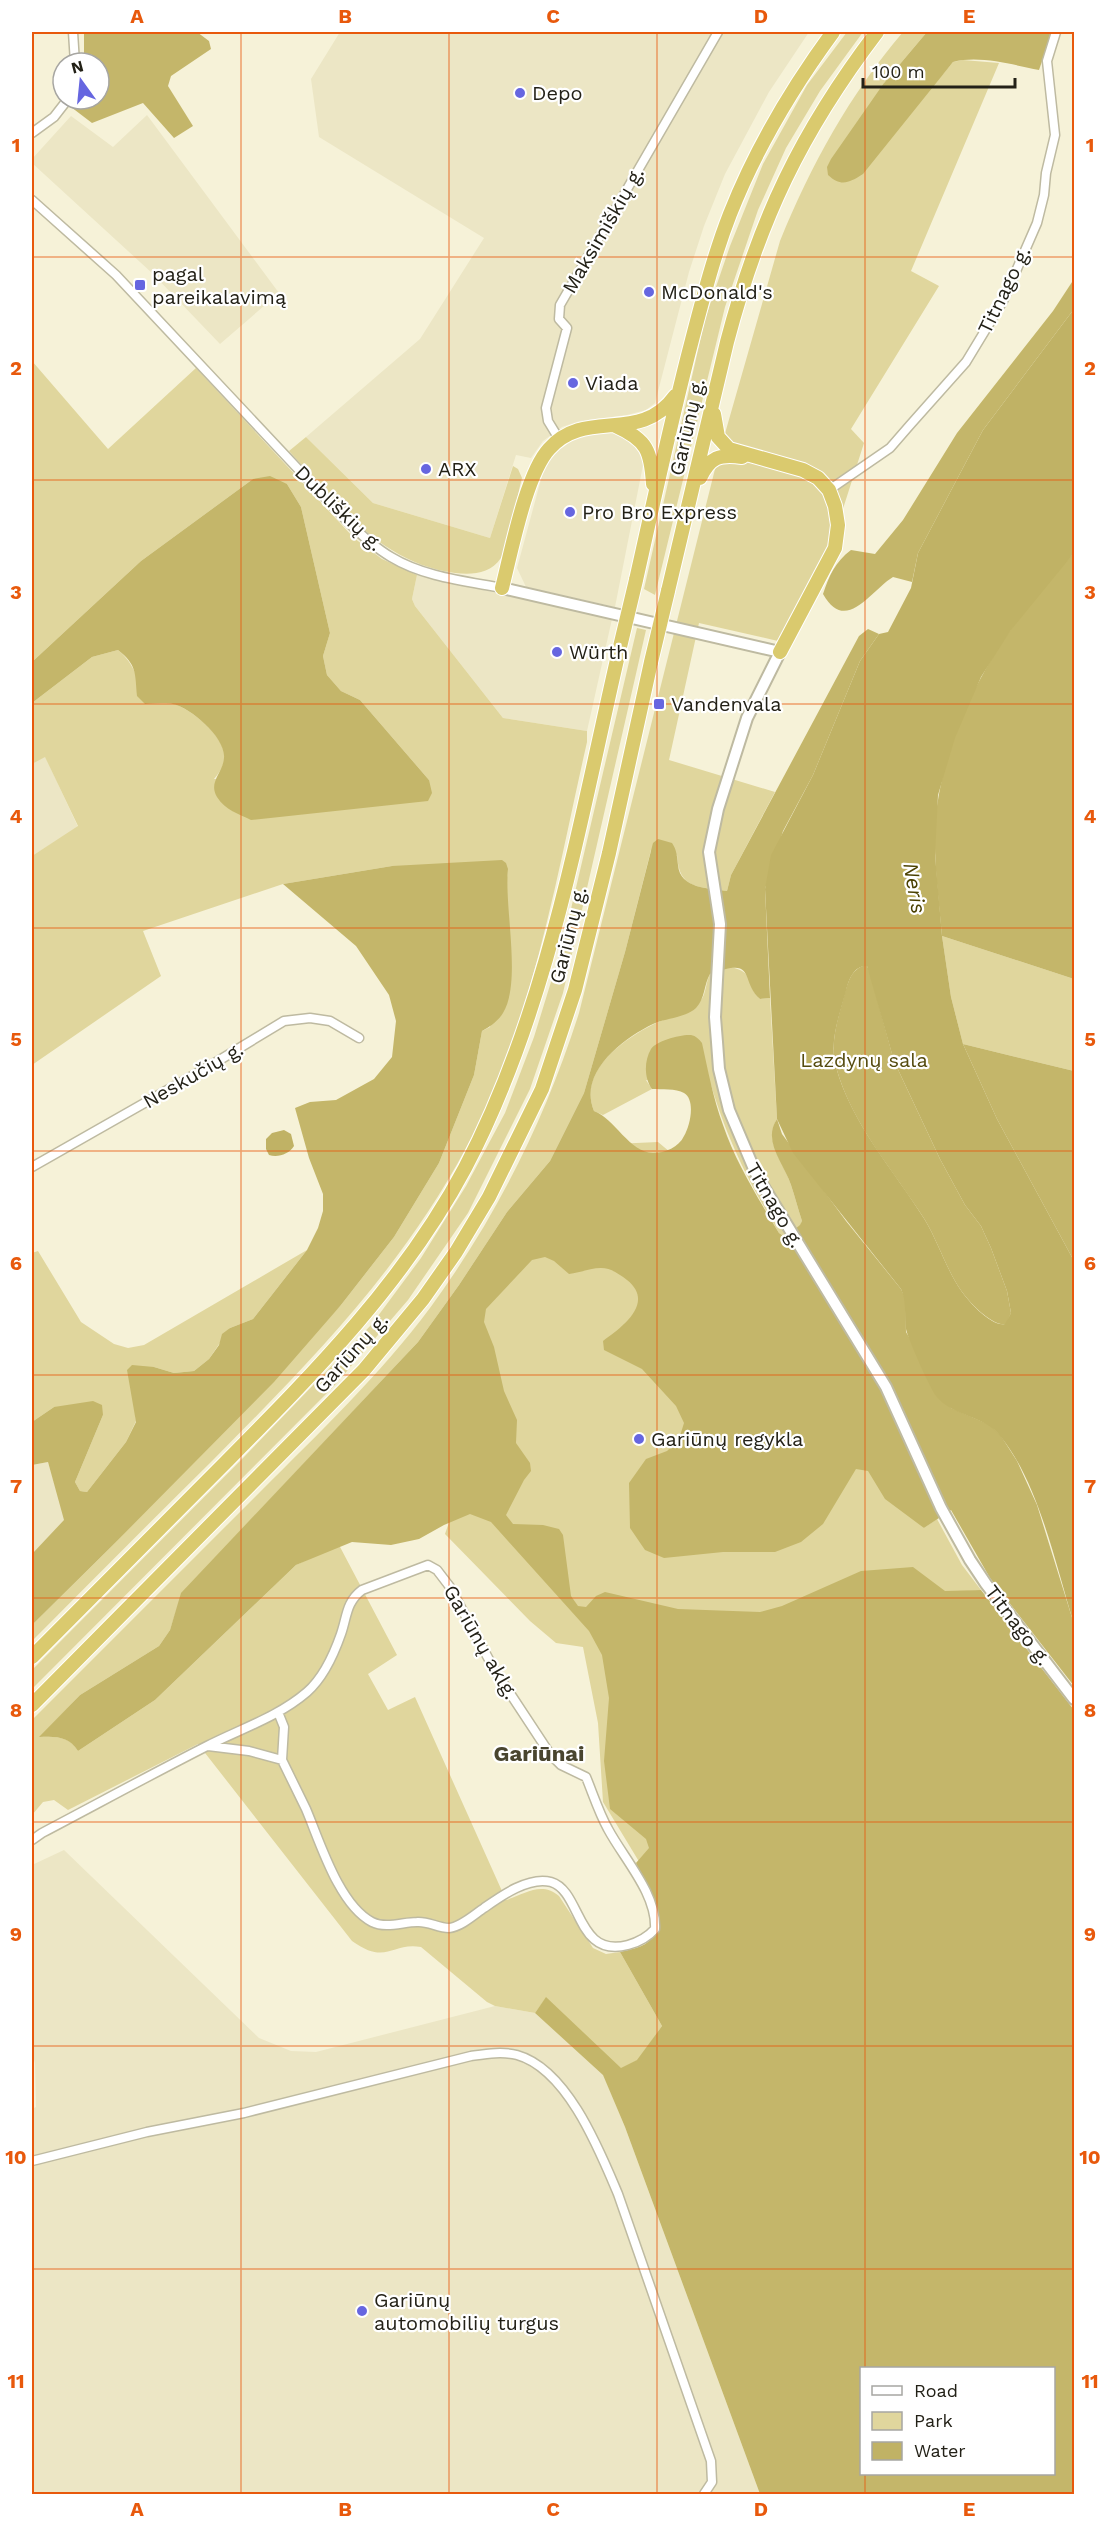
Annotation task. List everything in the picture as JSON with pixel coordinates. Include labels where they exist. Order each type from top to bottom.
[{"type":"highway","name":"Gariūnų g.","points":[[32,1656],[346,1337],[408,1260],[439,1214],[489,1120],[523,1037],[556,921],[679,391],[715,258],[735,203],[771,126],[833,32]]},
{"type":"highway","name":"Gariūnų g.","points":[[32,1705],[364,1370],[423,1299],[456,1252],[489,1197],[542,1089],[575,990],[737,304],[766,218],[782,183],[824,106],[877,32]]},
{"type":"highway","points":[[502,588],[533,476],[541,459],[559,439],[580,428],[616,426],[656,416],[666,410],[679,391]]},
{"type":"highway","points":[[714,397],[714,425],[720,441],[729,449],[803,470],[818,478],[829,490],[835,506],[838,525],[835,548],[780,652]]},
{"type":"highway","points":[[616,426],[639,438],[648,452],[652,462],[654,498]]},
{"type":"highway","points":[[692,493],[706,464],[715,458],[727,455],[758,459]]},
{"type":"street","points":[[73,32],[74,51]]},
{"type":"street","name":"Maksimiškių g.","points":[[559,439],[548,421],[546,408],[567,328],[559,319],[560,304],[718,32]]},
{"type":"street","name":"Titnago g.","points":[[829,490],[890,448],[966,362],[1003,301],[1036,223],[1043,200],[1046,173],[1055,135],[1047,62],[1056,32]]},
{"type":"street","points":[[32,133],[59,111]]},
{"type":"street","name":"Dubliškių g.","points":[[32,200],[116,275],[362,536],[391,557],[427,572],[780,652]]},
{"type":"street","name":"Titnago g.","points":[[780,652],[747,718],[718,809],[710,852],[720,934],[715,1017],[719,1069],[729,1110],[745,1153],[757,1176],[886,1387],[941,1508],[966,1552],[986,1584],[1074,1699]]},
{"type":"street","name":"Neskučių g.","points":[[32,1167],[284,1021],[310,1018],[330,1021],[359,1038]]},
{"type":"street","name":"Gariūnų aklg.","points":[[32,1840],[208,1746],[278,1712],[308,1691],[321,1674],[342,1631],[354,1596],[362,1590],[423,1565],[432,1566],[450,1587],[494,1669],[550,1754],[561,1765],[586,1777],[607,1829],[638,1877],[655,1918],[655,1929],[639,1942],[607,1948],[597,1942],[587,1930],[561,1888],[552,1882],[541,1881],[509,1892],[450,1928],[419,1921],[390,1925],[372,1921],[362,1915],[345,1892],[318,1842],[282,1760]]},
{"type":"street","points":[[208,1746],[249,1751],[282,1760],[284,1727],[278,1712]]},
{"type":"street","points":[[32,2161],[147,2132],[244,2113],[471,2056],[492,2053],[514,2054],[531,2060],[549,2074],[564,2092],[601,2153],[618,2194],[711,2461],[712,2482],[704,2494]]},
{"type":"shaded area","points":[[340,32],[809,32],[769,92],[725,174],[689,272],[655,403],[646,410],[627,415],[580,421],[562,427],[543,441],[531,458],[516,455],[490,538],[373,503],[306,437],[420,339],[484,238],[319,137],[311,79]]},
{"type":"shaded area","points":[[147,115],[279,293],[220,344],[152,273],[32,163],[32,159],[71,116],[113,147]]},
{"type":"shaded area","points":[[602,432],[620,433],[634,441],[645,455],[615,607],[526,587],[517,568],[543,472],[549,459],[565,443],[579,436]]},
{"type":"shaded area","points":[[417,575],[612,619],[587,731],[503,718],[415,606],[412,599]]},
{"type":"shaded area","points":[[45,756],[78,827],[32,856],[32,764]]},
{"type":"shaded area","points":[[48,1462],[65,1520],[32,1554],[32,1465]]},
{"type":"shaded area","name":"Gariūnų automobilių turgus","points":[[64,1850],[259,2038],[291,2051],[316,2052],[495,2006],[535,2013],[603,2074],[625,2127],[760,2494],[32,2494],[32,2109],[36,2107],[35,2063],[32,2052],[32,1865]]},
{"type":"green space","points":[[84,32],[197,32],[209,41],[211,49],[171,76],[168,86],[193,126],[174,138],[143,103],[92,123],[76,111],[111,111],[111,51],[84,51]]},
{"type":"green space","points":[[847,32],[863,32],[820,91],[786,148],[758,210],[725,307],[655,595],[644,589],[705,319],[730,246],[763,164],[807,85]]},
{"type":"green space","points":[[903,32],[927,32],[884,83],[943,74],[953,62],[963,60],[999,63],[911,271],[939,286],[851,429],[864,443],[833,540],[785,636],[778,641],[699,623],[669,760],[775,792],[731,875],[727,891],[692,884],[682,875],[677,855],[651,850],[625,952],[584,1093],[550,1161],[507,1212],[418,1342],[182,1593],[170,1630],[159,1646],[80,1695],[40,1737],[57,1737],[66,1740],[71,1742],[78,1751],[155,1700],[296,1565],[339,1545],[397,1655],[368,1674],[388,1710],[415,1697],[506,1900],[539,1889],[546,1889],[559,1896],[593,1948],[606,1954],[620,1952],[662,2026],[638,2060],[621,2069],[546,1998],[535,2013],[495,2006],[487,2002],[421,1947],[402,1947],[381,1953],[373,1952],[352,1941],[198,1744],[68,1810],[54,1800],[43,1802],[32,1815],[32,1720],[327,1426],[391,1357],[454,1274],[516,1167],[551,1092],[579,1013],[716,465],[780,241],[833,131],[866,80]]},
{"type":"green space","points":[[927,32],[1052,32],[1039,70],[985,60],[953,62],[863,174],[845,182],[833,179],[828,175],[827,167],[831,159],[884,83]]},
{"type":"green space","points":[[1074,279],[1074,309],[983,430],[918,553],[912,582],[893,577],[858,606],[849,610],[841,610],[832,606],[823,594],[837,564],[851,550],[875,554],[903,520],[957,433],[1053,311]]},
{"type":"green space","points":[[32,361],[108,449],[196,368],[354,538],[382,559],[417,575],[412,599],[415,606],[503,718],[587,731],[587,742],[553,898],[526,1001],[489,1101],[440,1193],[383,1275],[318,1351],[249,1424],[32,1641],[32,1625],[109,1549],[341,1305],[394,1237],[439,1163],[474,1075],[482,1031],[490,1027],[508,869],[392,866],[283,884],[143,931],[161,976],[32,1065],[32,856],[78,826],[45,757],[32,764],[32,703],[92,657],[118,650],[133,668],[145,704],[174,704],[190,712],[207,725],[224,750],[224,764],[214,779],[429,780],[360,700],[341,691],[327,675],[323,656],[330,633],[301,507],[287,484],[253,479],[141,561],[32,662]]},
{"type":"green space","points":[[306,437],[373,503],[490,538],[513,466],[518,469],[522,478],[510,532],[501,558],[492,567],[480,572],[455,573],[428,567],[382,544],[343,510],[289,451]]},
{"type":"green space","points":[[270,476],[287,484],[301,507],[330,633],[323,656],[327,675],[341,691],[360,700],[429,780],[432,793],[428,801],[251,820],[237,814],[224,805],[215,792],[215,782],[224,758],[223,750],[213,733],[189,711],[173,704],[145,704],[137,696],[132,665],[118,650],[92,657],[32,703],[32,662],[141,561],[253,479]]},
{"type":"green space","points":[[1074,553],[1074,979],[942,936],[935,829],[936,811],[947,760],[972,695],[989,664],[1028,606]]},
{"type":"green space","points":[[637,628],[646,630],[563,993],[530,1089],[468,1213],[408,1300],[335,1385],[32,1689],[32,1670],[243,1458],[372,1324],[421,1258],[466,1186],[505,1113],[534,1037],[563,943]]},
{"type":"green space","points":[[868,629],[879,634],[860,661],[813,775],[783,831],[765,889],[770,998],[760,999],[741,969],[725,969],[710,974],[696,1008],[686,1014],[658,1022],[641,1030],[616,1048],[597,1071],[592,1083],[591,1097],[594,1111],[602,1115],[637,1147],[653,1153],[671,1149],[682,1140],[686,1132],[691,1113],[690,1101],[688,1096],[681,1091],[652,1089],[646,1075],[647,1059],[651,1049],[663,1041],[693,1035],[702,1043],[716,1105],[734,1153],[779,1233],[785,1237],[802,1221],[788,1177],[773,1144],[773,1127],[777,1119],[782,1134],[846,1221],[901,1289],[905,1298],[906,1332],[951,1408],[990,1425],[1001,1436],[1017,1461],[1037,1505],[1074,1624],[1074,1686],[990,1578],[951,1510],[924,1528],[885,1499],[868,1471],[856,1469],[823,1524],[801,1542],[775,1552],[723,1552],[664,1558],[645,1550],[630,1528],[629,1483],[646,1459],[667,1451],[679,1439],[684,1423],[676,1406],[642,1369],[604,1350],[603,1341],[633,1314],[638,1297],[635,1289],[627,1280],[605,1268],[569,1274],[554,1261],[545,1257],[532,1260],[486,1309],[484,1322],[494,1347],[504,1391],[517,1420],[516,1443],[530,1463],[531,1471],[506,1515],[513,1524],[543,1525],[559,1529],[563,1535],[571,1596],[578,1606],[586,1607],[596,1596],[605,1592],[678,1609],[760,1612],[782,1606],[861,1571],[913,1567],[945,1591],[981,1590],[1074,1710],[1074,2494],[760,2494],[625,2127],[603,2075],[535,2013],[546,1997],[621,2068],[637,2060],[662,2026],[620,1952],[650,1941],[660,1923],[636,1863],[649,1848],[646,1839],[610,1809],[604,1761],[609,1698],[602,1655],[589,1631],[491,1522],[470,1514],[419,1539],[391,1545],[352,1542],[296,1565],[155,1700],[78,1751],[66,1740],[56,1737],[39,1737],[80,1695],[159,1646],[170,1630],[181,1593],[418,1342],[507,1212],[550,1161],[584,1093],[625,952],[653,843],[658,839],[672,843],[676,851],[680,873],[684,879],[696,886],[727,891],[731,875],[859,636]]},
{"type":"green space","points":[[502,860],[508,869],[512,964],[509,999],[499,1018],[482,1031],[474,1075],[439,1163],[394,1237],[341,1305],[274,1382],[32,1625],[32,1554],[64,1520],[48,1462],[32,1465],[32,1422],[54,1407],[93,1401],[102,1405],[103,1415],[75,1482],[80,1491],[87,1492],[126,1442],[136,1422],[127,1370],[132,1365],[154,1367],[174,1373],[194,1371],[209,1359],[219,1345],[222,1334],[230,1328],[253,1319],[307,1250],[318,1228],[323,1211],[323,1194],[309,1158],[295,1108],[310,1102],[336,1100],[374,1079],[392,1057],[396,1021],[389,995],[356,946],[283,884],[392,866]]},
{"type":"green space","points":[[942,936],[1074,979],[1074,1071],[963,1044],[951,997]]},
{"type":"green space","name":"Lazdynų sala","points":[[867,966],[870,973],[894,1061],[940,1159],[965,1205],[981,1226],[991,1248],[1007,1291],[1011,1313],[1006,1324],[1000,1324],[987,1317],[960,1289],[925,1220],[863,1128],[843,1088],[834,1058],[835,1033],[849,980],[858,968]]},
{"type":"green space","points":[[729,967],[747,975],[755,994],[760,999],[770,998],[777,1119],[773,1127],[773,1144],[788,1177],[802,1221],[801,1225],[785,1237],[779,1233],[740,1161],[711,1085],[646,1080],[652,1089],[603,1115],[594,1111],[591,1097],[592,1083],[605,1059],[640,1032],[696,1005],[703,997],[710,974]]},
{"type":"green space","points":[[963,1044],[1074,1071],[1074,1261],[997,1119]]},
{"type":"green space","points":[[658,1142],[682,1162],[924,1528],[937,1519],[962,1565],[981,1590],[967,1591],[1074,2494],[1055,2367],[658,1893],[603,1802],[598,1723],[583,1647],[556,1643],[530,1621],[445,1534],[457,1499],[470,1328],[614,1144]]},
{"type":"green space","points":[[307,1250],[253,1319],[230,1328],[209,1359],[194,1371],[174,1373],[154,1367],[134,1400],[136,1421],[126,1442],[87,1492],[80,1491],[75,1482],[103,1415],[54,1407],[32,1422],[32,1253],[38,1251],[81,1322],[114,1344],[128,1348],[144,1345]]},
{"type":"water","name":"Neris","points":[[1074,309],[1074,553],[1011,630],[981,677],[955,738],[938,795],[935,855],[942,936],[951,997],[963,1044],[997,1119],[1074,1261],[1074,1624],[1045,1526],[1026,1478],[1014,1456],[994,1430],[951,1408],[936,1396],[924,1374],[906,1329],[901,1289],[793,1153],[777,1119],[765,889],[771,855],[813,775],[860,661],[879,634],[888,632],[911,588],[918,553],[983,430]],"holes":[[[862,966],[867,966],[894,1061],[940,1159],[965,1205],[981,1226],[991,1248],[1007,1291],[1011,1313],[1005,1324],[999,1324],[987,1317],[960,1289],[925,1220],[863,1128],[843,1088],[834,1057],[834,1038],[848,983],[852,974]]]},
{"type":"water","points":[[284,1130],[291,1134],[294,1146],[283,1155],[269,1155],[266,1149],[266,1139],[272,1133]]},
{"type":"place","name":"Depo","points":[[520,93]]},
{"type":"place","name":"pagal pareikalavimą","points":[[140,285]]},
{"type":"place","name":"McDonald's","points":[[649,292]]},
{"type":"place","name":"Viada","points":[[573,383]]},
{"type":"place","name":"ARX","points":[[426,469]]},
{"type":"place","name":"Pro Bro Express","points":[[570,512]]},
{"type":"place","name":"Würth","points":[[557,652]]},
{"type":"place","name":"Vandenvala","points":[[659,704]]},
{"type":"place","name":"Gariūnų regykla","points":[[639,1439]]},
{"type":"place","name":"Gariūnų automobilių turgus","points":[[362,2311]]},
{"type":"district","name":"Gariūnai","points":[[539,1753]]}]
